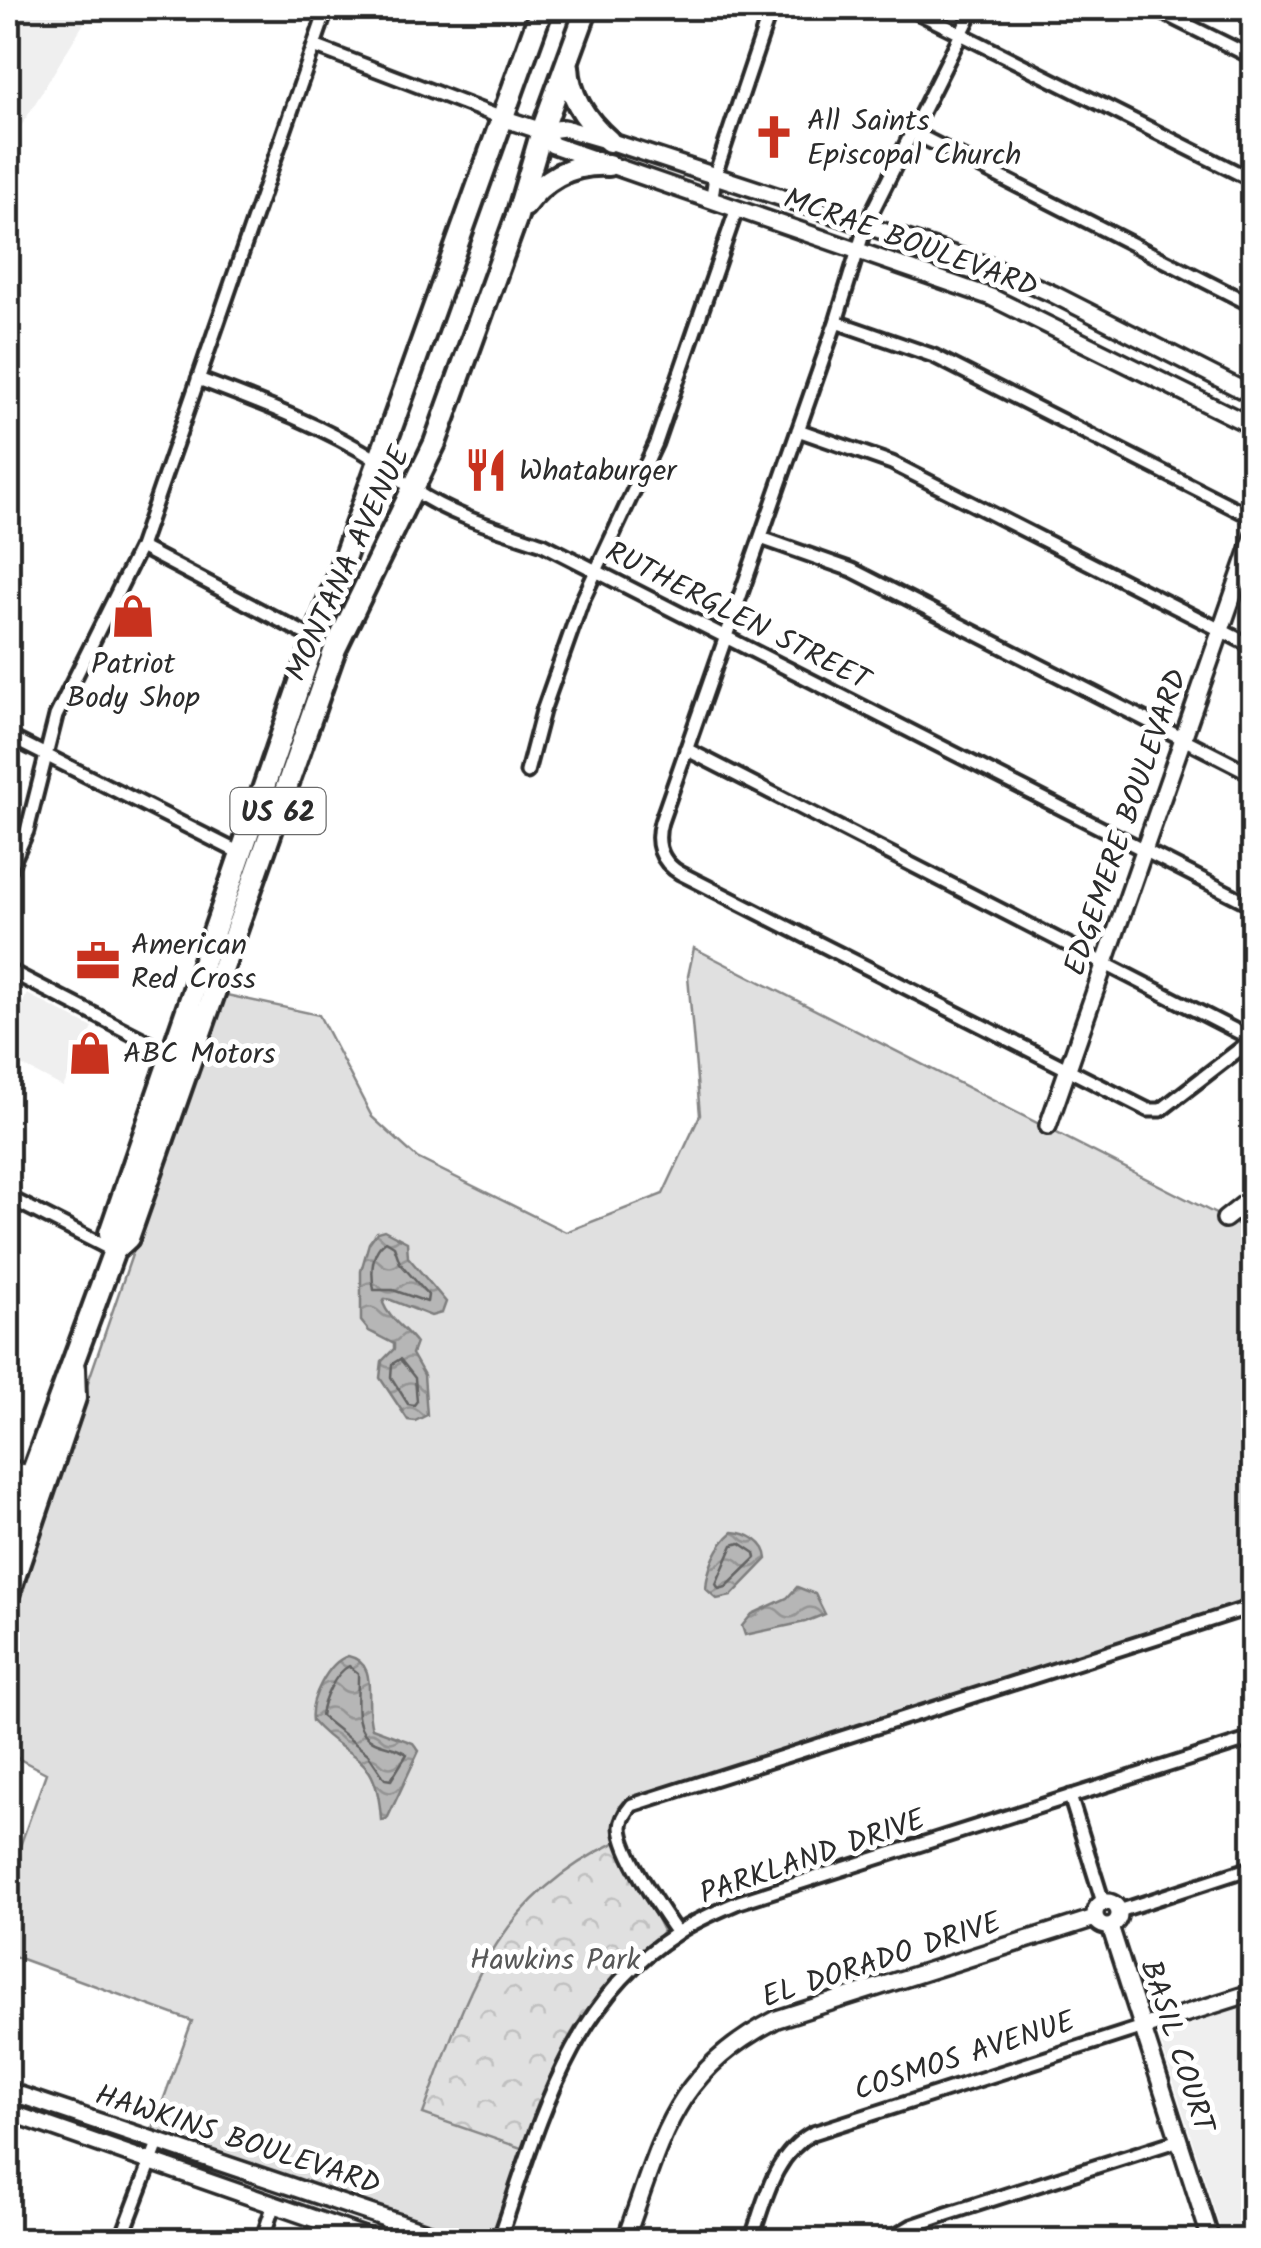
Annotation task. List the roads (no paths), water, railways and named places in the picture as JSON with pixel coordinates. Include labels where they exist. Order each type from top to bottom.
[{"type":"highway","name":"MONTANA AVENUE","points":[[8,1595],[76,1398],[74,1370],[114,1251],[128,1238],[242,854],[315,639],[542,8]]},
{"type":"highway","name":"MONTANA AVENUE","points":[[180,1058],[335,649],[435,444],[518,216],[542,132],[586,8]]},
{"type":"highway","points":[[568,62],[570,86],[578,105],[609,141]]},
{"type":"highway","points":[[518,216],[527,201],[554,177],[579,166],[608,165]]},
{"type":"highway","points":[[8,1539],[74,1370]]},
{"type":"highway","points":[[8,1568],[35,1474]]},
{"type":"main road","name":"MCRAE BOULEVARD","points":[[502,118],[542,132],[564,128],[609,141],[1024,280],[1254,396]]},
{"type":"main road","name":"MCRAE BOULEVARD","points":[[542,132],[553,145],[712,198],[1022,311],[1254,427]]},
{"type":"main road","name":"EDGEMERE BOULEVARD","points":[[1048,1126],[1254,536]]},
{"type":"main road","points":[[1225,1219],[1254,1196]]},
{"type":"main road","points":[[1103,1902],[1113,1903],[1119,1910],[1118,1920],[1103,1922],[1096,1909],[1103,1902]]},
{"type":"main road","name":"BASIL COURT","points":[[1103,1922],[1143,2027],[1210,2240]]},
{"type":"main road","name":"EL DORADO DRIVE","points":[[625,2240],[662,2134],[678,2104],[706,2067],[736,2043],[776,2019],[1103,1922]]},
{"type":"main road","name":"COSMOS AVENUE","points":[[1143,2027],[1254,1992]]},
{"type":"main road","name":"HAWKINS BOULEVARD","points":[[8,2091],[450,2240]]},
{"type":"main road","name":"HAWKINS BOULEVARD","points":[[8,2112],[379,2240]]},
{"type":"street","points":[[8,873],[26,831],[67,688],[140,547],[327,8]]},
{"type":"street","points":[[712,198],[715,175],[771,8]]},
{"type":"street","points":[[909,8],[1254,181]]},
{"type":"street","points":[[686,749],[1253,1038],[1162,1110],[1152,1110],[680,873],[662,855],[658,833],[686,749],[836,322],[866,224],[974,8]]},
{"type":"street","points":[[1154,8],[1254,58]]},
{"type":"street","points":[[314,46],[502,118]]},
{"type":"street","points":[[912,132],[1254,306]]},
{"type":"street","points":[[528,772],[543,712],[595,570],[656,443],[737,208]]},
{"type":"street","points":[[836,322],[934,356],[1254,518]]},
{"type":"street","name":"RUTHERGLEN STREET","points":[[198,379],[284,413],[381,462],[412,490],[461,516],[543,544],[1254,906]]},
{"type":"street","points":[[798,430],[892,462],[1254,647]]},
{"type":"street","points":[[760,538],[852,570],[1254,775]]},
{"type":"street","points":[[140,547],[315,639]]},
{"type":"street","points":[[8,736],[242,854]]},
{"type":"street","points":[[8,970],[180,1058]]},
{"type":"street","points":[[8,1197],[114,1251]]},
{"type":"street","points":[[8,1466],[35,1474]]},
{"type":"street","points":[[677,1932],[648,1890],[624,1838],[622,1821],[632,1806],[1254,1606]]},
{"type":"street","name":"PARKLAND DRIVE","points":[[500,2240],[555,2082],[578,2036],[610,1992],[677,1932],[739,1902],[1254,1738]]},
{"type":"street","points":[[1070,1796],[1103,1902]]},
{"type":"street","points":[[1119,1910],[1254,1867]]},
{"type":"street","name":"COSMOS AVENUE","points":[[751,2240],[774,2174],[791,2149],[813,2133],[1143,2027]]},
{"type":"street","points":[[888,2240],[912,2226],[1179,2140]]},
{"type":"street","points":[[121,2240],[158,2143]]},
{"type":"street","points":[[262,2240],[274,2204]]},
{"type":"street","points":[[379,2240],[391,2219]]},
{"type":"water","points":[[384,1230],[407,1242],[408,1257],[446,1302],[442,1313],[431,1316],[391,1300],[385,1299],[383,1303],[416,1343],[412,1354],[424,1375],[427,1415],[415,1421],[408,1420],[380,1378],[382,1361],[394,1344],[369,1331],[361,1321],[361,1271],[369,1243],[377,1232]]},
{"type":"water","points":[[733,1532],[755,1540],[767,1559],[731,1596],[717,1599],[706,1589],[708,1573],[718,1550]]},
{"type":"water","points":[[797,1587],[815,1594],[825,1614],[745,1635],[742,1626],[752,1614],[787,1598]]},
{"type":"water","points":[[348,1656],[358,1660],[368,1675],[372,1728],[413,1743],[419,1751],[387,1819],[381,1820],[374,1780],[367,1768],[312,1721],[321,1683]]},
{"type":"place","name":"All Saints Episcopal Church","points":[[774,137]]},
{"type":"place","name":"Whataburger","points":[[486,470]]},
{"type":"place","name":"Patriot Body Shop","points":[[133,616]]},
{"type":"place","name":"American Red Cross","points":[[98,961]]},
{"type":"place","name":"ABC Motors","points":[[90,1053]]},
{"type":"park label","name":"Hawkins Park","points":[[555,1959]]}]
